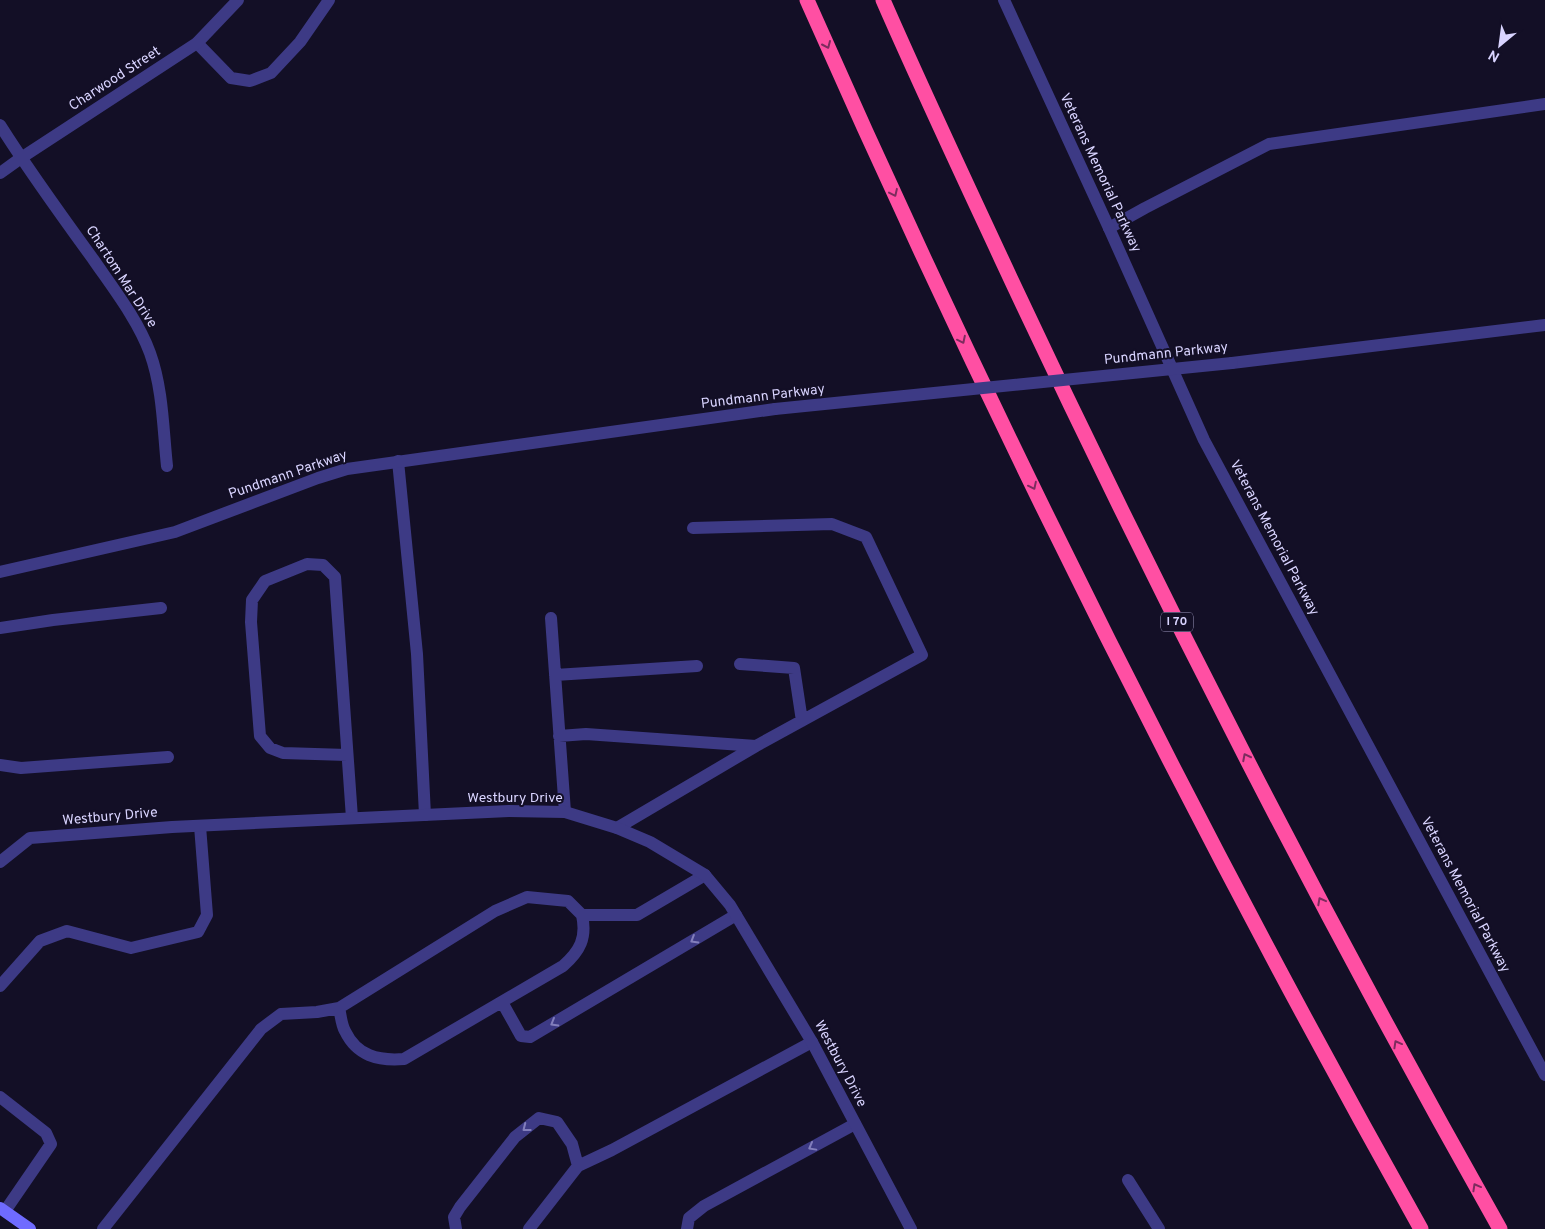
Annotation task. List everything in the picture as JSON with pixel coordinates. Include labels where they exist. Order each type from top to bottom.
[{"type":"highway","points":[[807,0],[852,103],[951,317],[1034,490],[1141,705],[1263,939],[1421,1229]]},
{"type":"highway","name":"I 70","points":[[883,0],[918,79],[1100,467],[1200,668],[1396,1043],[1500,1229]]},
{"type":"main road","points":[[2,1210],[30,1229]]},
{"type":"street","name":"Charwood Street","points":[[0,173],[197,44],[238,0]]},
{"type":"street","points":[[197,44],[231,78],[250,81],[271,73],[300,42],[329,0]]},
{"type":"street","name":"Veterans Memorial Parkway","points":[[1004,0],[1204,440],[1545,1075]]},
{"type":"street","points":[[1109,228],[1269,144],[1545,104]]},
{"type":"street","name":"Chartom Mar Drive","points":[[0,125],[21,158],[110,283],[139,330],[150,354],[158,384],[167,466]]},
{"type":"street","name":"Pundmann Parkway","points":[[0,572],[175,532],[318,478],[347,469],[398,460],[536,443],[775,409],[1232,363],[1545,325]]},
{"type":"street","points":[[398,460],[417,654],[425,815]]},
{"type":"street","points":[[617,828],[756,746],[922,655],[866,537],[832,524],[693,528]]},
{"type":"street","points":[[347,755],[282,753],[270,748],[260,736],[251,622],[252,600],[265,581],[307,564],[323,565],[335,577],[352,818]]},
{"type":"street","points":[[0,628],[161,608]]},
{"type":"street","points":[[551,618],[565,812]]},
{"type":"street","points":[[740,664],[794,668],[802,721]]},
{"type":"street","points":[[555,675],[697,666]]},
{"type":"street","points":[[559,736],[586,734],[756,746]]},
{"type":"street","points":[[0,765],[21,768],[168,757]]},
{"type":"street","name":"Westbury Drive","points":[[0,862],[30,838],[200,826],[509,811],[565,812],[617,828],[650,842],[705,875],[730,905],[812,1042],[911,1229]]},
{"type":"street","points":[[0,986],[40,941],[67,931],[131,948],[198,932],[206,915],[200,826]]},
{"type":"street","points":[[582,915],[637,915],[705,875]]},
{"type":"street","points":[[103,1229],[261,1029],[281,1014],[317,1012],[339,1008],[495,911],[527,898],[568,901],[582,915],[584,925],[579,948],[574,957],[563,966],[404,1059],[388,1060],[369,1056],[355,1047],[344,1030],[339,1008]]},
{"type":"street","points":[[502,1002],[521,1036],[530,1037],[736,915]]},
{"type":"street","points":[[529,1229],[578,1166],[612,1150],[812,1042]]},
{"type":"street","points":[[0,1097],[46,1133],[51,1144],[2,1210]]},
{"type":"street","points":[[456,1229],[454,1217],[460,1207],[515,1137],[539,1118],[557,1122],[572,1144],[578,1166]]},
{"type":"street","points":[[687,1229],[689,1218],[704,1206],[855,1124]]},
{"type":"street","points":[[1128,1180],[1159,1229]]}]
